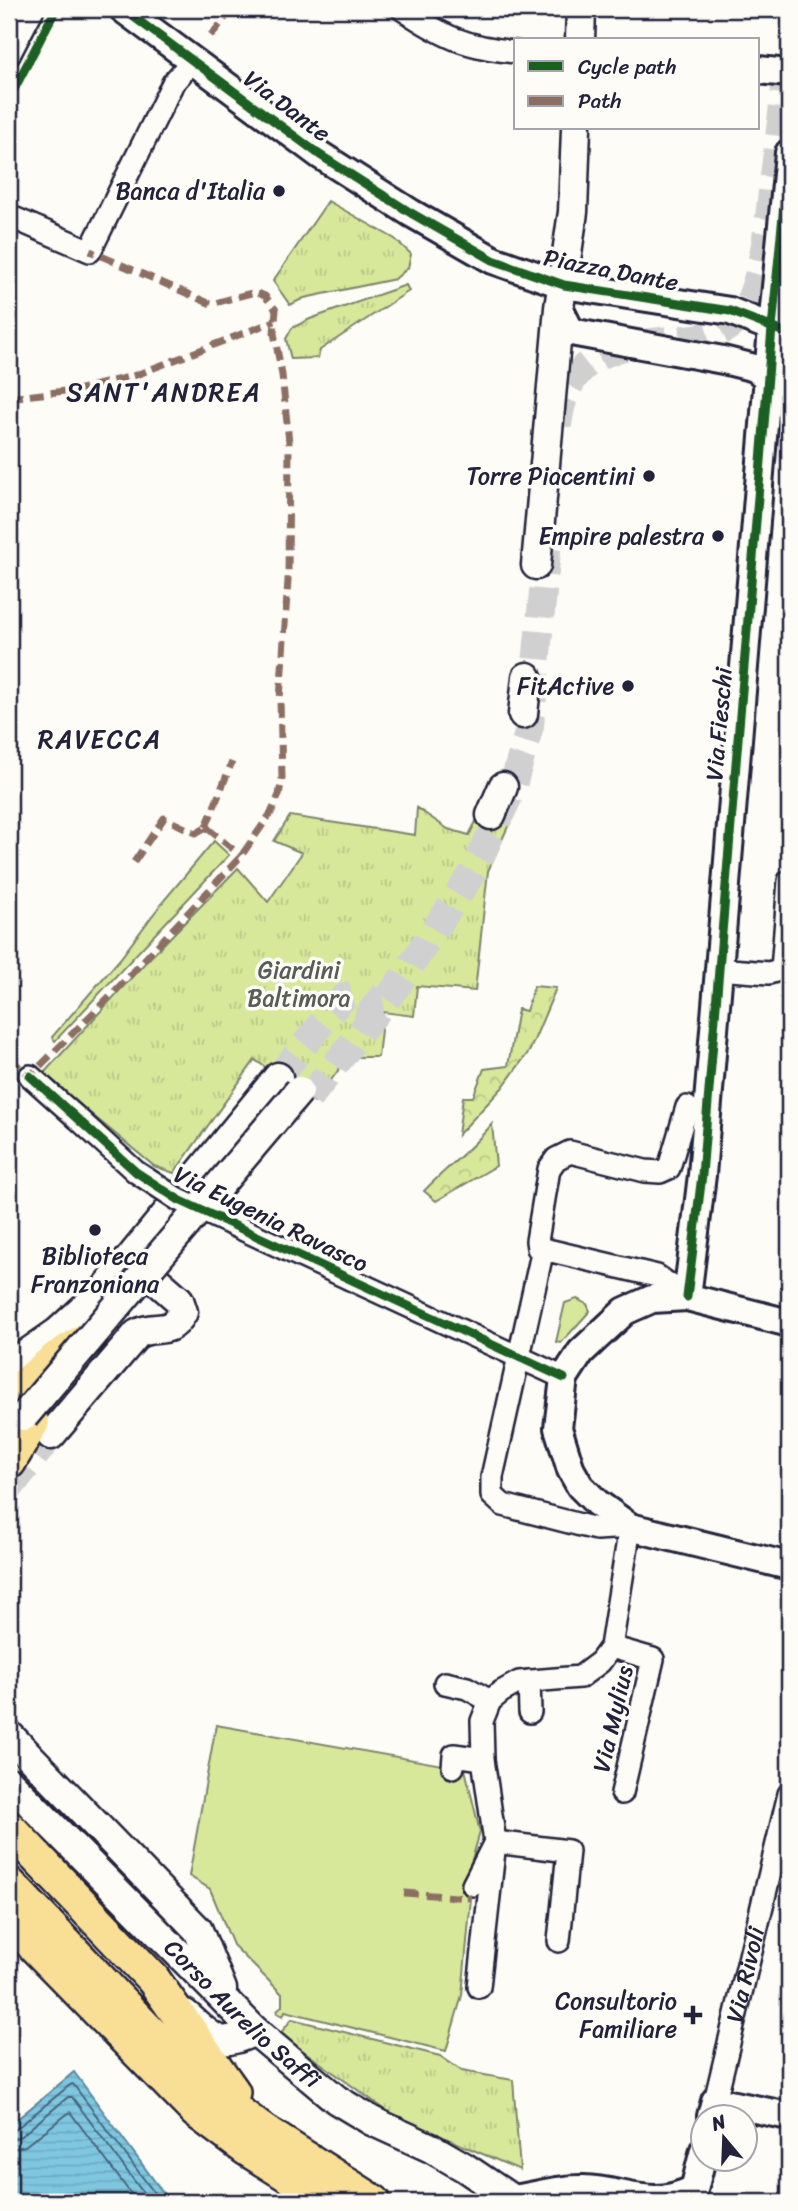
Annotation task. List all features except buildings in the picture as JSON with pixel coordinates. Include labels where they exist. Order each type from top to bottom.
[{"type":"highway","points":[[9,1450],[55,1359],[92,1336]]},
{"type":"highway","points":[[9,1462],[22,1425]]},
{"type":"highway","points":[[9,1828],[153,1979],[260,2129]]},
{"type":"highway","points":[[9,1884],[205,2087],[260,2129],[374,2202]]},
{"type":"highway","points":[[9,1920],[196,2111],[247,2149],[331,2202]]},
{"type":"main road","points":[[580,38],[581,9]]},
{"type":"main road","name":"Piazza Dante","points":[[536,565],[552,378],[573,212],[576,130]]},
{"type":"main road","points":[[523,714],[527,677]]},
{"type":"main road","points":[[491,816],[503,787]]},
{"type":"main road","points":[[92,1336],[220,1185],[293,1087]]},
{"type":"main road","points":[[22,1425],[153,1282],[293,1087]]},
{"type":"main road","points":[[16,1356],[58,1332],[105,1289],[293,1087]]},
{"type":"main road","points":[[22,1425],[126,1346],[142,1330],[170,1327],[183,1312],[179,1300],[153,1282],[105,1289]]},
{"type":"main road","points":[[9,1735],[198,1930],[229,2004]]},
{"type":"main road","name":"Corso Aurelio Saffi","points":[[9,1782],[256,2031],[337,2100],[372,2121],[453,2161],[514,2201]]},
{"type":"main road","points":[[9,1840],[136,1973],[206,2032],[221,2041],[231,2042],[256,2031]]},
{"type":"street","points":[[9,55],[33,9]]},
{"type":"street","name":"Via Dante","points":[[123,9],[320,155],[432,226]]},
{"type":"street","points":[[402,9],[449,38],[490,49],[514,52]]},
{"type":"street","points":[[9,216],[90,251],[173,83],[193,60]]},
{"type":"street","points":[[760,70],[789,73]]},
{"type":"street","name":"Via Fieschi","points":[[687,1297],[702,1175],[717,969],[769,379],[781,331],[789,153]]},
{"type":"street","name":"Piazza Dante","points":[[432,226],[561,296],[730,311],[781,331]]},
{"type":"street","name":"Piazza Dante","points":[[561,296],[570,332],[723,360],[755,368],[769,379]]},
{"type":"street","points":[[717,969],[769,973],[782,969],[789,881]]},
{"type":"street","name":"Via Eugenia Ravasco","points":[[30,1076],[136,1172],[179,1200],[564,1378]]},
{"type":"street","points":[[687,1107],[670,1168],[660,1172],[645,1171],[570,1152],[556,1159],[549,1169],[537,1241],[538,1248],[657,1276],[687,1297]]},
{"type":"street","points":[[543,1249],[494,1464],[492,1494],[503,1505],[596,1529],[630,1527],[789,1566]]},
{"type":"street","points":[[630,1527],[597,1503],[580,1486],[571,1470],[558,1427],[564,1378],[581,1352],[625,1311],[652,1299],[687,1297],[789,1323]]},
{"type":"street","name":"Via Mylius","points":[[490,1701],[519,1682],[580,1677],[600,1662],[611,1647],[630,1527]]},
{"type":"street","name":"Via Mylius","points":[[611,1647],[653,1659],[622,1793]]},
{"type":"street","points":[[528,1682],[530,1712]]},
{"type":"street","points":[[445,1684],[467,1688],[490,1701],[482,1721],[495,1842],[479,1987]]},
{"type":"street","points":[[453,1767],[454,1755],[484,1759]]},
{"type":"street","name":"Via Rivoli","points":[[715,2102],[789,1794]]},
{"type":"street","points":[[473,1885],[495,1842]]},
{"type":"street","points":[[495,1842],[568,1851],[559,1941]]},
{"type":"street","points":[[760,2113],[789,2116]]},
{"type":"street","points":[[692,2196],[698,2172]]},
{"type":"street","name":"Corso Aurelio Saffi","points":[[514,2201],[584,2189],[640,2199],[666,2200],[692,2196]]},
{"type":"green space","points":[[328,201],[395,239],[411,254],[408,268],[395,279],[304,298],[290,305],[273,281]]},
{"type":"green space","points":[[406,285],[409,291],[320,350],[318,358],[291,359],[286,339],[292,328]]},
{"type":"green space","name":"Giardini Baltimora","points":[[417,808],[448,829],[469,835],[481,812],[510,822],[488,871],[475,991],[417,986],[414,1016],[383,1012],[378,1057],[348,1057],[315,1102],[255,1060],[174,1173],[154,1166],[43,1074],[144,964],[238,868],[268,902],[302,853],[274,841],[290,816],[415,835]]},
{"type":"green space","points":[[214,841],[229,855],[55,1041],[52,1037],[120,959],[161,904]]},
{"type":"green space","points":[[534,986],[556,988],[530,1050],[502,1088],[458,1135],[463,1097],[473,1097],[484,1069],[508,1066],[518,1009],[526,1011]]},
{"type":"green space","points":[[492,1124],[496,1166],[436,1201],[424,1191],[476,1142]]},
{"type":"green space","points":[[577,1299],[587,1304],[590,1311],[561,1343],[556,1342],[565,1303]]},
{"type":"green space","points":[[216,1725],[465,1769],[480,1832],[464,1887],[471,1898],[462,1995],[446,2051],[285,2011],[283,2016],[277,2013],[282,2006],[282,1994],[233,1945],[210,1889],[189,1876]]},
{"type":"green space","points":[[292,2019],[440,2056],[462,2071],[513,2080],[520,2170],[394,2116],[280,2034]]},
{"type":"water","points":[[74,2072],[170,2202],[9,2202],[9,2126]]},
{"type":"tunnel","points":[[558,426],[562,403],[570,384],[581,370],[595,359],[629,346],[712,335],[729,327],[743,312],[756,285],[764,250],[789,55]]},
{"type":"tunnel","points":[[309,1098],[397,986],[472,874],[511,792],[530,726],[548,540]]},
{"type":"tunnel","points":[[278,1077],[345,997],[354,994],[367,997],[370,1011],[364,1030]]},
{"type":"tunnel","points":[[9,1489],[51,1435]]},
{"type":"marked path","points":[[211,36],[232,9]]},
{"type":"marked path","points":[[9,1058],[30,1076],[114,992],[241,856],[271,813],[279,795],[282,778],[280,699],[288,580],[289,442],[282,375],[274,333],[276,310],[265,296],[255,292],[211,304],[90,251]]},
{"type":"marked path","points":[[9,398],[81,389],[136,375],[275,321]]},
{"type":"marked path","points":[[206,827],[232,762]]},
{"type":"marked path","points":[[134,862],[164,818],[196,833],[206,827]]},
{"type":"marked path","points":[[206,827],[241,856]]},
{"type":"marked path","points":[[404,1893],[471,1898]]},
{"type":"cycle path","points":[[9,99],[56,9]]},
{"type":"cycle path","points":[[123,9],[320,155],[411,213],[493,260],[564,285],[730,311],[789,334]]},
{"type":"cycle path","points":[[687,1297],[702,1175],[789,153]]},
{"type":"cycle path","points":[[30,1076],[136,1172],[179,1200],[564,1378]]},
{"type":"place","name":"Banca d'Italia","points":[[279,191]]},
{"type":"place","name":"Torre Piacentini","points":[[649,476]]},
{"type":"place","name":"Empire palestra","points":[[718,536]]},
{"type":"place","name":"FitActive","points":[[628,686]]},
{"type":"place","name":"Biblioteca Franzoniana","points":[[95,1230]]},
{"type":"place","name":"Consultorio Familiare","points":[[693,2015]]},
{"type":"district","name":"SANT'ANDREA","points":[[164,392]]},
{"type":"district","name":"RAVECCA","points":[[100,739]]}]
